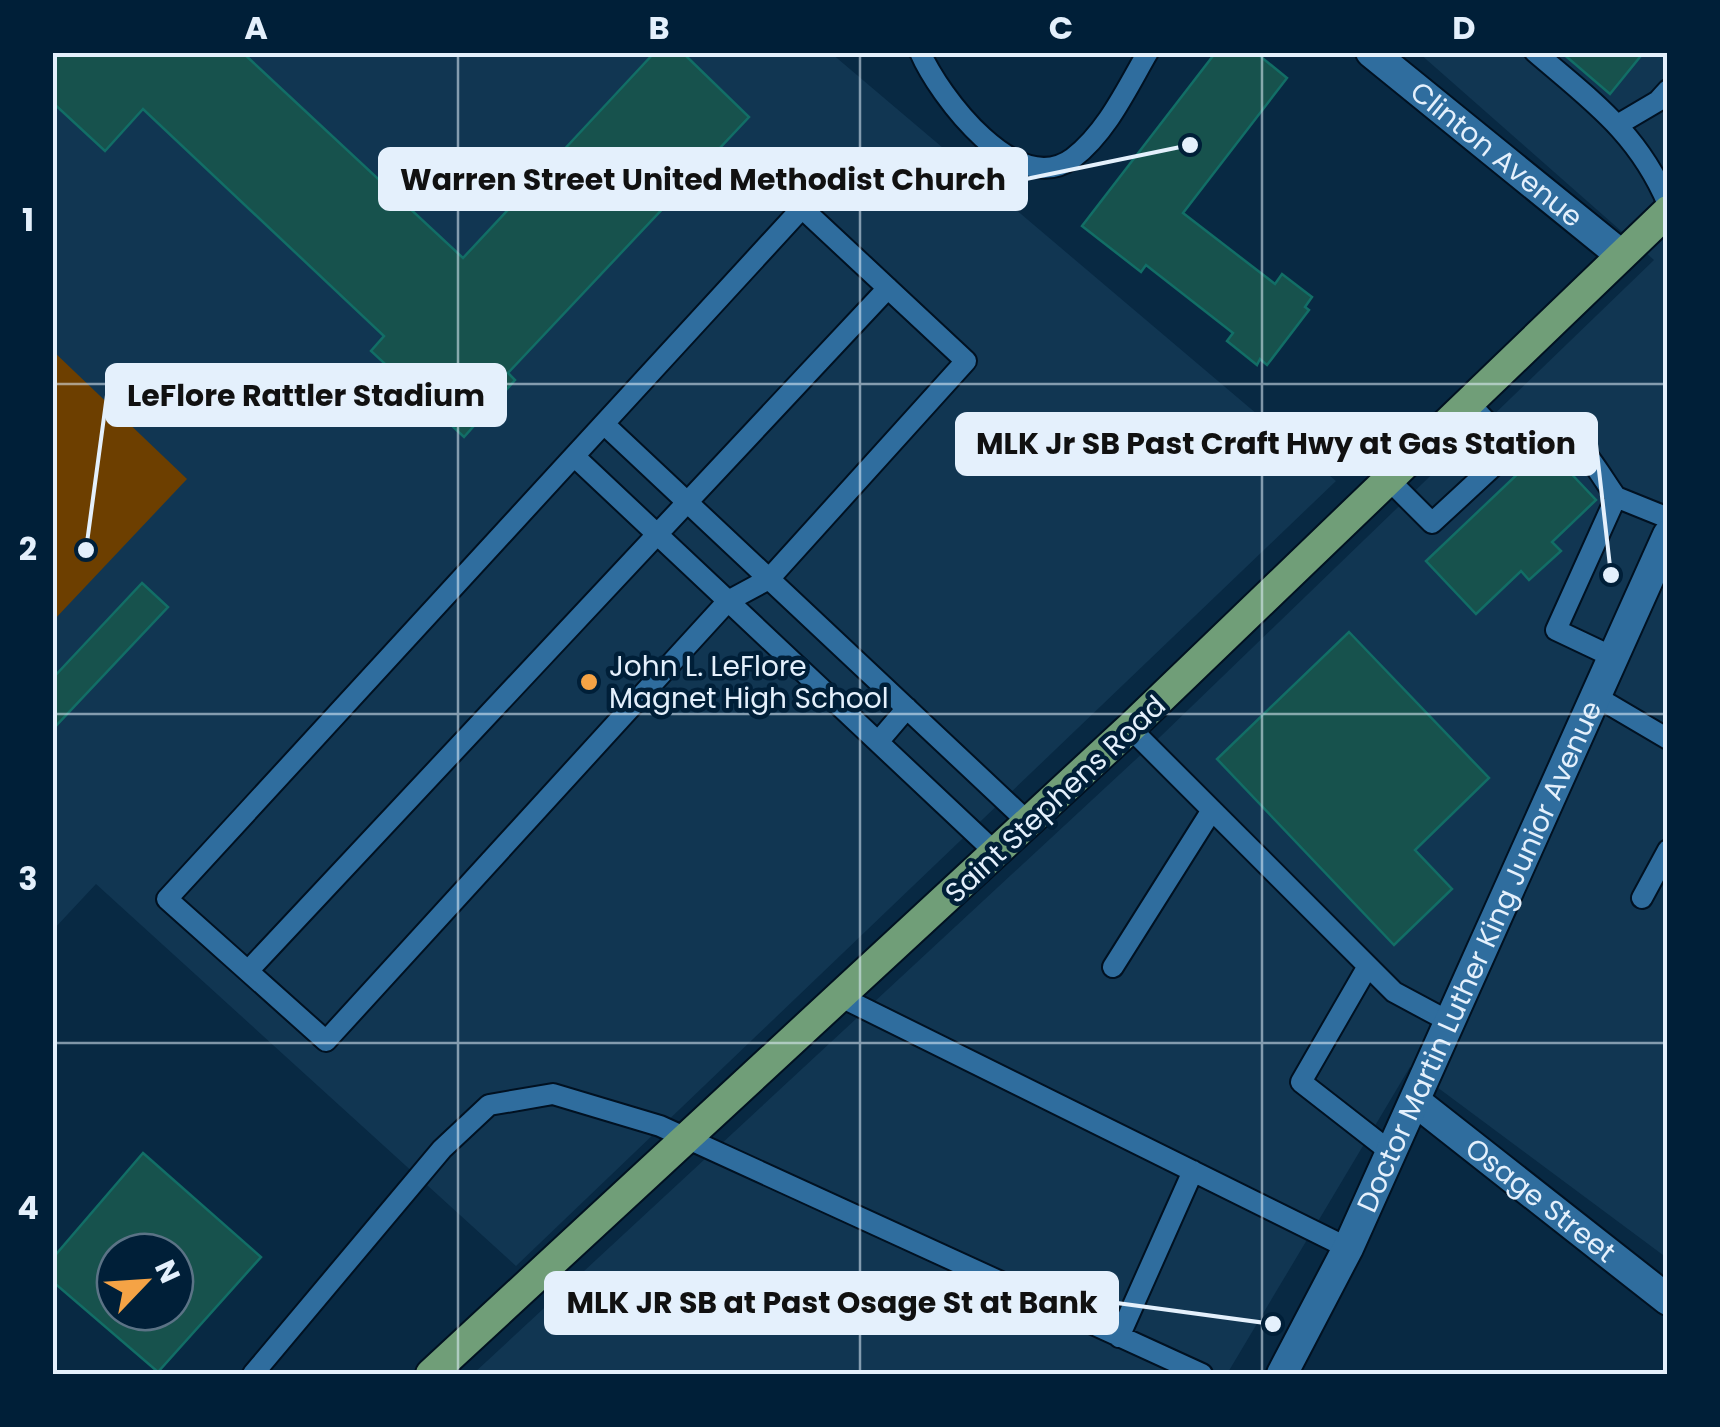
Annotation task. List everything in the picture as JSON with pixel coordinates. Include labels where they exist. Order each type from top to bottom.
[{"type":"main road","name":"Clinton Avenue","points":[[1371,52],[1622,256]]},
{"type":"main road","name":"Saint Stephens Road","points":[[431,1374],[997,854],[1622,256],[1668,207]]},
{"type":"main road","name":"Doctor Martin Luther King Junior Avenue","points":[[1282,1374],[1348,1248],[1416,1101],[1668,535]]},
{"type":"main road","name":"Osage Street","points":[[1416,1101],[1668,1300]]},
{"type":"lane","points":[[920,52],[929,74],[962,120],[1021,164],[1045,166],[1070,160],[1103,127],[1148,52]]},
{"type":"lane","points":[[1535,52],[1619,124],[1651,165],[1668,207]]},
{"type":"lane","points":[[1619,124],[1658,101],[1668,90]]},
{"type":"lane","points":[[802,208],[966,361],[769,579],[728,601],[326,1041],[167,899],[604,424],[802,208]]},
{"type":"lane","points":[[248,971],[888,288]]},
{"type":"lane","points":[[1469,403],[1512,449]]},
{"type":"lane","points":[[604,424],[1029,823]]},
{"type":"lane","points":[[1389,480],[1432,523],[1512,449],[1536,432],[1558,432],[1576,442],[1616,496],[1668,518]]},
{"type":"lane","points":[[574,456],[997,854]]},
{"type":"lane","points":[[1613,656],[1556,630],[1616,496]]},
{"type":"lane","points":[[1595,696],[1668,739]]},
{"type":"lane","points":[[878,742],[907,708]]},
{"type":"lane","points":[[1130,728],[1394,992],[1450,1022]]},
{"type":"lane","points":[[1113,968],[1212,810]]},
{"type":"lane","points":[[1642,898],[1668,850]]},
{"type":"lane","points":[[1368,966],[1301,1082],[1392,1153]]},
{"type":"lane","points":[[843,998],[1348,1248]]},
{"type":"lane","points":[[253,1374],[442,1149],[489,1105],[553,1094],[660,1126],[1202,1374]]},
{"type":"lane","points":[[1119,1337],[1193,1171]]},
{"type":"shaded area","name":"John L. LeFlore Magnet High School","points":[[53,53],[831,53],[1336,481],[516,1266],[96,884],[53,930]]},
{"type":"shaded area","points":[[1419,53],[1667,53],[1667,1258],[1410,1067],[1227,1374],[473,1374],[1161,736],[1654,260]]},
{"type":"shaded area","points":[[53,351],[187,479],[52,621]]},
{"type":"building","points":[[52,52],[242,52],[463,258],[655,52],[682,52],[749,117],[508,373],[515,380],[464,437],[371,351],[384,336],[143,109],[105,151],[52,102]]},
{"type":"building","points":[[1216,52],[1255,52],[1287,78],[1183,213],[1275,284],[1282,274],[1312,297],[1305,307],[1309,310],[1267,365],[1260,359],[1257,365],[1227,341],[1233,333],[1146,265],[1141,272],[1082,226]]},
{"type":"building","points":[[1561,52],[1644,52],[1610,94]]},
{"type":"building","points":[[1546,447],[1596,500],[1552,542],[1561,551],[1529,580],[1521,571],[1476,614],[1426,561]]},
{"type":"building","points":[[142,583],[168,607],[52,730],[52,679]]},
{"type":"building","points":[[1349,632],[1489,778],[1415,850],[1452,889],[1394,945],[1217,759]]},
{"type":"building","points":[[143,1153],[261,1257],[195,1331],[195,1232],[95,1232],[95,1318],[52,1281],[52,1259]]},
{"type":"building","points":[[111,1332],[194,1332],[158,1372]]},
{"type":"place","name":"Warren Street United Methodist Church","points":[[1190,145]]},
{"type":"place","name":"LeFlore Rattler Stadium","points":[[86,550]]},
{"type":"place","name":"MLK Jr SB Past Craft Hwy at Gas Station","points":[[1611,575]]},
{"type":"place","name":"John L. LeFlore Magnet High School","points":[[589,682]]},
{"type":"place","name":"MLK JR SB at Past Osage St at Bank","points":[[1273,1324]]}]
